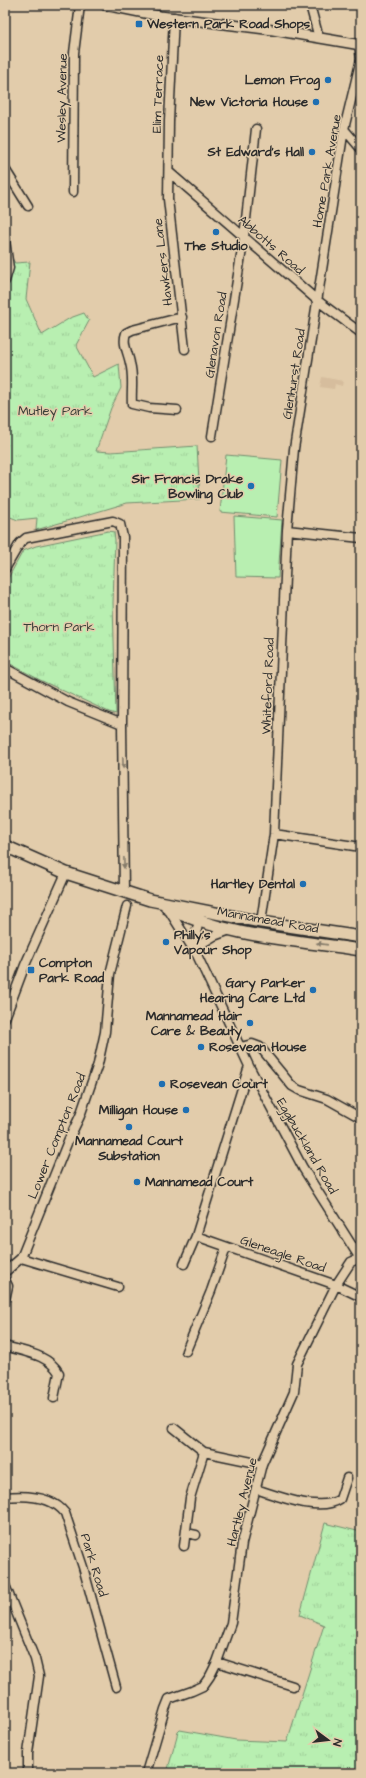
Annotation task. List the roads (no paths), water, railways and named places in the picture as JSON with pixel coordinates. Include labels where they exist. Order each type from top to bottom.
[{"type":"main road","name":"Mannamead Road","points":[[5,846],[66,873],[200,916],[230,930],[361,950]]},
{"type":"main road","name":"Mannamead Road","points":[[150,900],[168,909],[200,916],[261,922],[361,937]]},
{"type":"street","name":"Wesley Avenue","points":[[72,192],[74,53],[80,5]]},
{"type":"street","points":[[105,5],[149,14],[273,30],[360,45]]},
{"type":"street","points":[[310,5],[319,38]]},
{"type":"street","name":"Elim Terrace","points":[[169,172],[169,114],[174,17]]},
{"type":"street","name":"Home Park Avenue","points":[[318,302],[344,130],[361,59],[360,45]]},
{"type":"street","name":"Glenavon Road","points":[[212,436],[244,237],[256,129]]},
{"type":"street","points":[[344,130],[361,149]]},
{"type":"street","points":[[5,170],[28,206]]},
{"type":"street","name":"Abbotts Road","points":[[169,172],[318,302],[361,333]]},
{"type":"street","name":"Hawkers Lane","points":[[169,172],[168,200],[170,225],[185,349]]},
{"type":"street","points":[[5,240],[9,268],[5,281]]},
{"type":"street","name":"Glenhurst Road","points":[[294,450],[318,302]]},
{"type":"street","points":[[177,410],[149,408],[132,404],[133,381],[130,363],[124,345],[124,336],[126,332],[132,330],[182,317]]},
{"type":"street","name":"Whiteford Road","points":[[261,922],[274,834],[287,530],[294,450]]},
{"type":"street","points":[[5,569],[20,544],[26,538],[113,521],[120,524],[123,537],[122,724],[124,891]]},
{"type":"street","points":[[287,530],[361,538]]},
{"type":"street","points":[[5,668],[68,702],[122,724]]},
{"type":"street","points":[[274,834],[361,847]]},
{"type":"street","points":[[5,1018],[7,1004],[66,873]]},
{"type":"street","name":"Lower Compton Road","points":[[5,1272],[21,1258],[68,1141],[80,1116],[98,1064],[105,1032],[110,974],[127,906]]},
{"type":"street","name":"Eggbuckland Road","points":[[168,909],[196,951],[249,1066],[303,1168],[360,1259]]},
{"type":"street","name":"Eggbuckland Road","points":[[196,951],[200,916]]},
{"type":"street","points":[[196,951],[214,936],[230,930]]},
{"type":"street","points":[[241,1047],[252,1044],[260,1047],[292,1086],[299,1090],[327,1099],[361,1118]]},
{"type":"street","points":[[184,1264],[196,1236],[249,1066]]},
{"type":"street","name":"Gleneagle Road","points":[[196,1236],[226,1248],[336,1285],[361,1297]]},
{"type":"street","points":[[186,1351],[211,1291],[226,1248]]},
{"type":"street","points":[[21,1258],[118,1287]]},
{"type":"street","name":"Hartley Avenue","points":[[146,1773],[169,1699],[203,1686],[217,1662],[231,1623],[242,1544],[262,1464],[294,1392],[297,1364],[336,1285],[351,1262],[360,1259]]},
{"type":"street","points":[[5,1280],[8,1286],[5,1300]]},
{"type":"street","points":[[5,1346],[46,1358],[55,1366],[59,1373],[54,1398]]},
{"type":"street","points":[[174,1428],[204,1452],[262,1464]]},
{"type":"street","points":[[184,1546],[190,1498],[204,1452]]},
{"type":"street","points":[[256,1489],[301,1502],[328,1504],[340,1499],[348,1478]]},
{"type":"street","name":"Park Road","points":[[5,1497],[32,1497],[60,1506],[65,1513],[83,1567],[116,1687]]},
{"type":"street","points":[[186,1533],[196,1535]]},
{"type":"street","points":[[5,1585],[35,1660],[39,1676],[28,1753],[28,1773]]},
{"type":"street","points":[[217,1662],[293,1686]]},
{"type":"place","name":"Western Park Road Shops","points":[[139,24]]},
{"type":"place","name":"Lemon Frog","points":[[328,80]]},
{"type":"place","name":"New Victoria House","points":[[316,102]]},
{"type":"place","name":"St Edward's Hall","points":[[312,152]]},
{"type":"place","name":"The Studio","points":[[216,232]]},
{"type":"place","name":"Sir Francis Drake Bowling Club","points":[[251,486]]},
{"type":"place","name":"Hartley Dental","points":[[303,884]]},
{"type":"place","name":"Philly's Vapour Shop","points":[[166,942]]},
{"type":"place","name":"Compton Park Road","points":[[31,970]]},
{"type":"place","name":"Gary Parker Hearing Care Ltd","points":[[313,990]]},
{"type":"place","name":"Mannamead Hair Care & Beauty","points":[[250,1023]]},
{"type":"place","name":"Rosevean House","points":[[201,1047]]},
{"type":"place","name":"Rosevean Court","points":[[162,1084]]},
{"type":"place","name":"Milligan House","points":[[186,1110]]},
{"type":"place","name":"Mannamead Court Substation","points":[[129,1127]]},
{"type":"place","name":"Mannamead Court","points":[[137,1182]]},
{"type":"park label","name":"Mutley Park","points":[[55,411]]},
{"type":"park label","name":"Thorn Park","points":[[59,627]]}]
